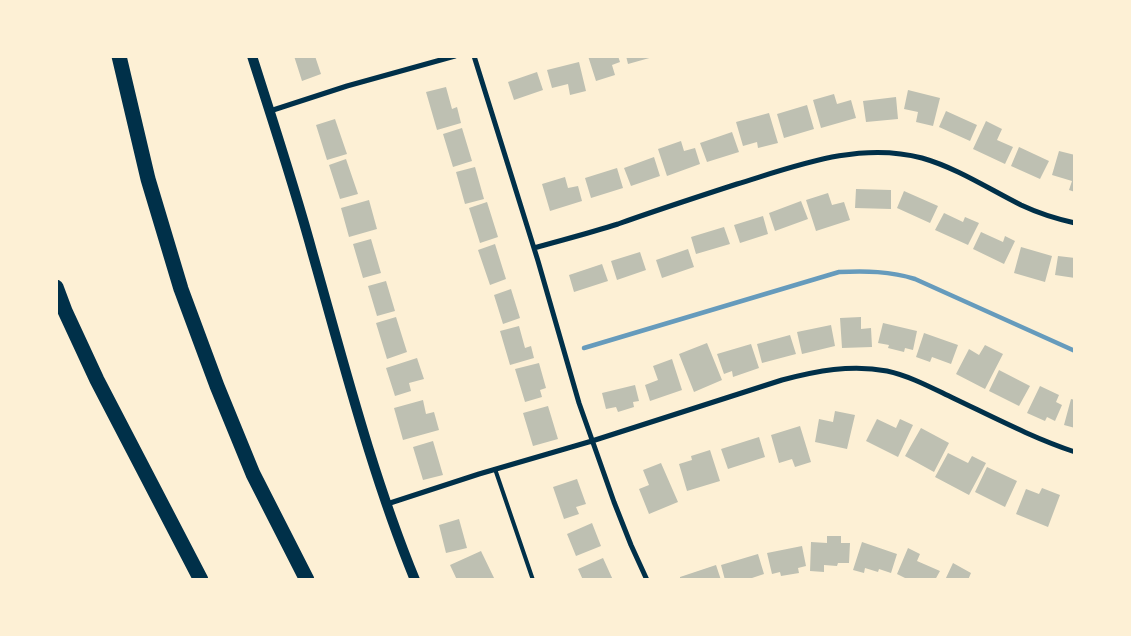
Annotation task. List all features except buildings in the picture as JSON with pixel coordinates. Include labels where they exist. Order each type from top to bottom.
[{"type":"highway","points":[[119,56],[148,179],[181,289],[217,386],[253,474],[306,580]]},
{"type":"highway","points":[[56,287],[65,311],[102,388],[201,580]]},
{"type":"main road","points":[[252,56],[304,221],[358,413],[403,551],[415,580]]},
{"type":"street","points":[[269,111],[347,86],[455,56]]},
{"type":"street","points":[[474,56],[592,441],[627,537],[647,580]]},
{"type":"street","points":[[534,248],[599,230],[690,198],[784,169],[837,156],[879,152],[921,158],[964,175],[1024,206],[1075,223]]},
{"type":"street","points":[[387,504],[782,380],[811,372],[834,369],[859,368],[887,371],[912,378],[1016,428],[1075,452]]},
{"type":"lane","points":[[495,469],[533,580]]},
{"type":"waterway","points":[[584,348],[839,272],[878,272],[915,279],[1075,351]]}]
